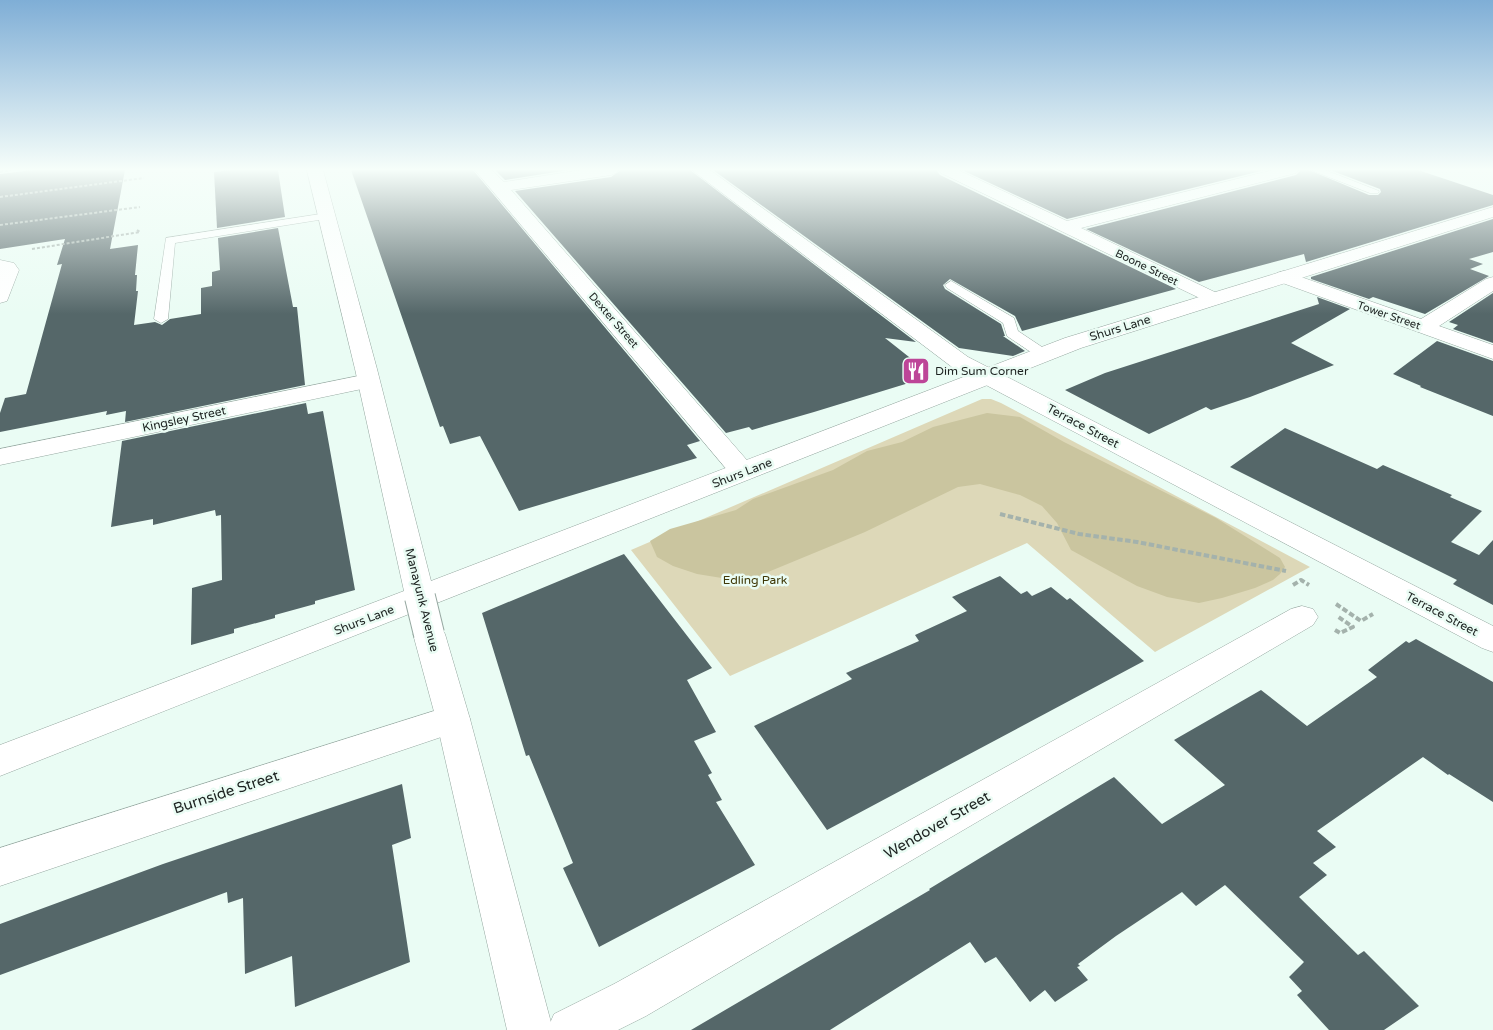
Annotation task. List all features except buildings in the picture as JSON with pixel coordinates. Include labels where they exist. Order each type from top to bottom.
[{"type":"street","name":"Manayunk Avenue","points":[[327,218],[429,634],[453,719],[530,1030]]},
{"type":"street","name":"Dexter Street","points":[[526,218],[743,472]]},
{"type":"street","name":"Terrace Street","points":[[765,218],[947,353],[1493,640]]},
{"type":"street","name":"Boone Street","points":[[1046,218],[1214,299]]},
{"type":"street","points":[[1065,227],[1100,218]]},
{"type":"street","name":"Shurs Lane","points":[[0,761],[1043,354],[1473,218]]},
{"type":"street","points":[[0,297],[10,270],[4,267]]},
{"type":"street","name":"Tower Street","points":[[1284,277],[1493,352]]},
{"type":"street","points":[[1423,327],[1493,283]]},
{"type":"street","name":"Kingsley Street","points":[[0,457],[368,381]]},
{"type":"street","name":"Wendover Street","points":[[570,1030],[630,1000],[1318,610]]},
{"type":"street","name":"Burnside Street","points":[[0,867],[453,719]]},
{"type":"lane","points":[[161,319],[170,240],[313,218]]},
{"type":"lane","points":[[951,285],[1009,321],[1012,333],[1043,354]]},
{"type":"path","points":[[0,225],[54,218]]},
{"type":"path","points":[[28,250],[140,232],[137,230]]},
{"type":"path","points":[[1000,514],[1079,534],[1137,542],[1292,572]]},
{"type":"path","points":[[1318,610],[1361,621]]},
{"type":"green space","name":"Edling Park","points":[[982,399],[991,399],[1001,403],[1310,567],[1155,652],[1027,543],[730,676],[631,550]]},
{"type":"shaded area","points":[[987,413],[1020,417],[1064,442],[1216,518],[1280,558],[1285,567],[1273,580],[1255,588],[1222,598],[1199,603],[1167,597],[1137,586],[1071,550],[1057,523],[1042,506],[1020,495],[980,484],[958,487],[865,532],[756,577],[728,579],[697,574],[673,566],[657,557],[650,541],[670,529],[736,510],[753,499],[833,470],[867,451],[902,442],[933,427]]},
{"type":"place","name":"Dim Sum Corner","points":[[916,371]]}]
